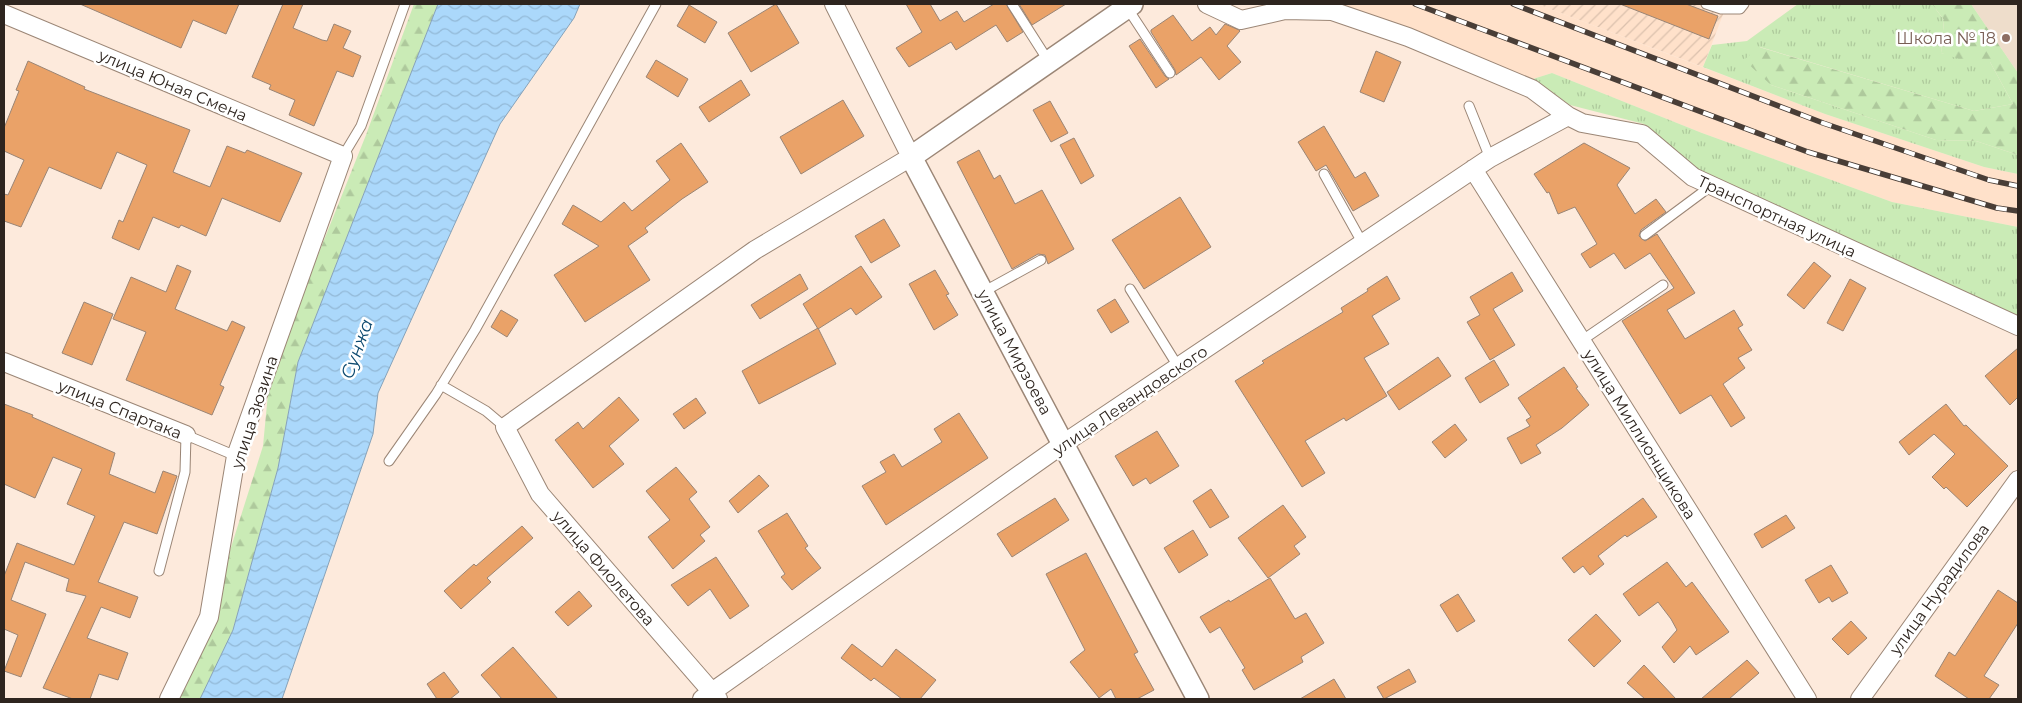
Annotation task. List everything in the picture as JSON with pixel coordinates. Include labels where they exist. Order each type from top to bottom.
[{"type":"street","name":"улица Мирзоева","points":[[834,4],[911,157],[1198,699]]},
{"type":"street","name":"Транспортная улица","points":[[1207,4],[1241,20],[1285,10],[1332,11],[1408,36],[1532,89],[1568,116],[1582,122],[1642,134],[1693,177],[2018,326]]},
{"type":"street","points":[[505,427],[755,250],[911,157],[1128,5]]},
{"type":"street","name":"улица Юная Смена","points":[[6,14],[343,156]]},
{"type":"street","name":"улица Левандовского","points":[[710,697],[1063,444],[1180,368],[1473,169],[1568,116]]},
{"type":"street","name":"улица Зюзина","points":[[169,699],[209,617],[236,456],[343,156]]},
{"type":"street","name":"улица Миллионщикова","points":[[1473,169],[1807,699]]},
{"type":"street","name":"улица Спартака","points":[[4,362],[186,435]]},
{"type":"street","name":"улица Фиолетова","points":[[505,427],[540,494],[710,697]]},
{"type":"street","name":"улица Нурадилова","points":[[1860,699],[2018,480]]},
{"type":"lane","points":[[343,156],[361,126],[405,4]]},
{"type":"lane","points":[[389,461],[441,385],[475,330],[656,4]]},
{"type":"lane","points":[[1012,4],[1049,62]]},
{"type":"lane","points":[[1706,4],[1721,9],[1740,9],[1744,4]]},
{"type":"lane","points":[[1128,5],[1170,73]]},
{"type":"lane","points":[[1469,106],[1490,158]]},
{"type":"lane","points":[[1324,174],[1363,244]]},
{"type":"lane","points":[[1645,235],[1711,186]]},
{"type":"lane","points":[[983,292],[1041,260]]},
{"type":"lane","points":[[1581,341],[1663,285]]},
{"type":"lane","points":[[1130,289],[1180,368]]},
{"type":"lane","points":[[441,385],[486,411],[505,427]]},
{"type":"lane","points":[[159,571],[185,472],[186,435]]},
{"type":"lane","name":"улица Спартака","points":[[186,435],[236,456]]},
{"type":"shaded area","points":[[1338,4],[1537,4],[1825,114],[1984,167],[2018,174],[2018,227],[1892,202],[1702,133],[1552,73],[1533,79]]},
{"type":"shaded area","points":[[1537,4],[1727,4],[1703,67]]},
{"type":"shaded area","name":"Школа № 18","points":[[1971,4],[2018,4],[2018,73]]},
{"type":"green space","points":[[414,4],[438,4],[298,362],[278,468],[233,630],[200,699],[177,699],[217,621],[227,560],[263,446],[269,383],[284,340],[366,135]]},
{"type":"green space","points":[[1798,4],[1932,4],[1944,20],[1941,53],[1990,62],[2013,104],[1974,111],[1760,47],[1771,85],[1936,140],[1976,141],[2018,155],[2018,174],[1984,167],[1825,114],[1703,67],[1712,45],[1747,41]]},
{"type":"green space","points":[[1932,4],[1971,4],[2018,73],[2018,155],[1976,141],[1936,140],[1771,85],[1744,60],[1759,47],[1974,111],[2013,104],[1990,62],[1977,65],[1941,53],[1944,20]]},
{"type":"green space","points":[[1552,73],[1702,133],[1892,202],[2018,227],[2018,316],[1698,169],[1644,124],[1570,105],[1533,79]]},
{"type":"water","name":"Сунжа","points":[[438,4],[580,4],[574,18],[500,124],[378,393],[373,434],[282,699],[200,699],[233,630],[278,468],[298,362]]},
{"type":"building","points":[[80,4],[239,4],[226,34],[193,20],[181,48]]},
{"type":"building","points":[[283,4],[303,4],[293,28],[322,40],[327,41],[334,24],[351,31],[343,48],[361,56],[353,77],[337,71],[314,126],[289,115],[295,100],[269,89],[271,85],[252,77]]},
{"type":"building","points":[[776,4],[799,43],[751,72],[728,33]]},
{"type":"building","points":[[906,4],[930,4],[940,21],[957,11],[964,22],[994,4],[1006,4],[1023,32],[1007,42],[996,25],[956,50],[951,42],[909,67],[896,48],[922,32]]},
{"type":"building","points":[[1019,4],[1066,4],[1032,25]]},
{"type":"building","points":[[1620,4],[1686,4],[1718,16],[1709,39]]},
{"type":"building","points":[[689,5],[717,22],[705,43],[677,26]]},
{"type":"building","points":[[1173,15],[1192,41],[1210,27],[1216,35],[1225,24],[1239,30],[1227,46],[1241,62],[1219,80],[1201,57],[1176,75],[1175,70],[1151,32],[1151,30]]},
{"type":"building","points":[[1140,39],[1169,79],[1156,88],[1129,46]]},
{"type":"building","points":[[1376,51],[1401,62],[1384,102],[1360,92]]},
{"type":"building","points":[[656,60],[688,79],[678,97],[646,77]]},
{"type":"building","points":[[28,61],[85,87],[84,89],[190,130],[173,172],[210,187],[227,146],[245,153],[247,150],[302,173],[280,222],[222,198],[206,236],[181,225],[179,228],[153,217],[139,250],[112,238],[119,220],[123,222],[147,165],[117,152],[101,189],[49,167],[21,227],[4,221],[4,194],[8,195],[24,160],[4,151],[4,128],[19,91],[16,90]]},
{"type":"building","points":[[741,80],[750,95],[709,122],[699,107]]},
{"type":"building","points":[[843,100],[864,136],[801,174],[780,137]]},
{"type":"building","points":[[1050,101],[1068,133],[1051,142],[1033,110]]},
{"type":"building","points":[[1324,126],[1355,178],[1365,172],[1379,196],[1353,211],[1326,165],[1316,171],[1298,142]]},
{"type":"building","points":[[1074,138],[1094,176],[1081,184],[1060,145]]},
{"type":"building","points":[[681,143],[708,182],[682,199],[645,228],[648,232],[628,246],[650,280],[585,322],[554,275],[599,246],[562,224],[573,205],[601,222],[624,202],[632,211],[670,180],[656,161]]},
{"type":"building","points":[[1584,143],[1630,168],[1617,185],[1635,214],[1656,199],[1666,212],[1641,230],[1639,236],[1645,241],[1657,234],[1695,293],[1667,310],[1685,339],[1734,310],[1743,325],[1738,328],[1752,350],[1738,358],[1745,368],[1723,384],[1745,418],[1731,427],[1711,395],[1680,414],[1622,321],[1674,288],[1650,253],[1625,269],[1614,253],[1590,268],[1581,254],[1597,244],[1575,207],[1558,214],[1549,192],[1547,193],[1534,174]]},
{"type":"building","points":[[979,150],[994,179],[1000,175],[1015,204],[1042,190],[1074,249],[1048,264],[1045,255],[1038,254],[1012,269],[957,162]]},
{"type":"building","points":[[1180,197],[1211,247],[1144,289],[1112,240]]},
{"type":"building","points":[[884,219],[900,246],[871,263],[855,236]]},
{"type":"building","points":[[1814,262],[1831,276],[1804,309],[1787,295]]},
{"type":"building","points":[[177,265],[191,271],[175,309],[227,331],[232,321],[245,327],[220,385],[224,387],[212,415],[126,380],[146,332],[113,319],[131,277],[166,292]]},
{"type":"building","points":[[861,266],[882,297],[856,315],[851,308],[818,329],[803,304]]},
{"type":"building","points":[[935,270],[949,294],[946,295],[958,315],[934,330],[909,284]]},
{"type":"building","points":[[1512,272],[1523,291],[1493,309],[1515,345],[1490,360],[1467,322],[1480,315],[1470,297]]},
{"type":"building","points":[[800,274],[808,289],[760,319],[751,305]]},
{"type":"building","points":[[1387,276],[1400,299],[1372,316],[1389,344],[1364,358],[1387,396],[1346,421],[1344,418],[1305,441],[1325,473],[1302,487],[1235,381],[1264,363],[1262,361],[1343,312],[1341,308]]},
{"type":"building","points":[[1850,279],[1866,288],[1843,331],[1827,323]]},
{"type":"building","points":[[1115,299],[1129,322],[1111,333],[1097,310]]},
{"type":"building","points":[[84,302],[113,314],[92,365],[62,353]]},
{"type":"building","points":[[501,310],[518,320],[507,337],[491,327]]},
{"type":"building","points":[[818,328],[836,364],[759,404],[742,371]]},
{"type":"building","points":[[2018,348],[2018,397],[2010,405],[1985,376]]},
{"type":"building","points":[[1438,357],[1451,376],[1399,410],[1387,392]]},
{"type":"building","points":[[1494,360],[1509,385],[1480,403],[1465,378]]},
{"type":"building","points":[[1564,367],[1578,387],[1576,388],[1589,405],[1562,428],[1536,445],[1541,453],[1521,464],[1507,438],[1530,426],[1526,420],[1531,417],[1518,398]]},
{"type":"building","points":[[619,397],[639,420],[609,446],[624,464],[593,488],[555,440],[578,422],[583,429]]},
{"type":"building","points":[[696,398],[706,413],[684,429],[673,414]]},
{"type":"building","points":[[4,404],[33,415],[32,417],[115,453],[109,474],[155,493],[163,471],[177,476],[157,534],[124,522],[98,582],[138,597],[130,618],[101,607],[87,638],[128,653],[118,680],[99,674],[90,699],[73,699],[43,688],[86,596],[66,591],[69,579],[25,562],[11,600],[46,614],[21,677],[4,671],[18,635],[4,629],[4,576],[17,543],[74,565],[95,516],[67,504],[82,469],[53,457],[35,498],[4,484]]},
{"type":"building","points":[[1946,404],[1964,426],[1966,425],[2008,466],[1967,507],[1946,487],[1944,489],[1932,477],[1955,454],[1934,434],[1909,455],[1899,442]]},
{"type":"building","points":[[959,413],[988,458],[886,525],[862,486],[886,472],[880,462],[894,454],[902,467],[942,442],[934,429]]},
{"type":"building","points":[[1455,424],[1467,440],[1445,458],[1432,442]]},
{"type":"building","points":[[1157,431],[1179,466],[1150,484],[1146,478],[1133,486],[1115,456]]},
{"type":"building","points":[[676,467],[697,492],[689,499],[710,527],[700,535],[705,541],[673,569],[648,537],[670,520],[646,491]]},
{"type":"building","points":[[759,475],[769,486],[738,513],[729,501]]},
{"type":"building","points":[[1211,489],[1229,517],[1210,528],[1193,501]]},
{"type":"building","points":[[1055,498],[1069,520],[1012,557],[997,534]]},
{"type":"building","points":[[1643,498],[1657,517],[1627,537],[1625,535],[1598,556],[1604,564],[1590,575],[1583,566],[1574,573],[1562,558]]},
{"type":"building","points":[[1283,505],[1306,537],[1294,546],[1300,554],[1268,578],[1238,538]]},
{"type":"building","points":[[787,513],[808,546],[805,548],[821,568],[792,590],[781,577],[785,574],[758,531]]},
{"type":"building","points":[[1786,515],[1795,528],[1762,548],[1754,534]]},
{"type":"building","points":[[522,526],[533,538],[487,578],[491,582],[461,609],[444,591],[474,564],[476,566]]},
{"type":"building","points":[[1193,530],[1208,555],[1179,573],[1164,548]]},
{"type":"building","points":[[1086,553],[1138,652],[1134,654],[1154,690],[1137,699],[1116,699],[1111,689],[1099,698],[1070,662],[1085,650],[1046,574]]},
{"type":"building","points":[[716,557],[749,606],[730,619],[710,589],[688,606],[671,585]]},
{"type":"building","points":[[1667,562],[1686,587],[1692,582],[1729,632],[1696,655],[1690,646],[1674,663],[1662,647],[1677,630],[1671,619],[1658,602],[1639,616],[1623,594]]},
{"type":"building","points":[[1831,565],[1848,593],[1832,602],[1829,597],[1819,603],[1805,580]]},
{"type":"building","points":[[1270,578],[1295,619],[1306,613],[1324,643],[1301,657],[1303,662],[1254,690],[1242,670],[1245,668],[1220,627],[1210,633],[1200,617]]},
{"type":"building","points":[[1998,590],[2018,603],[2018,623],[1984,676],[1999,685],[1989,699],[1969,699],[1935,676],[1949,652],[1955,656]]},
{"type":"building","points":[[579,591],[592,606],[568,626],[555,612]]},
{"type":"building","points":[[1458,594],[1475,621],[1457,632],[1440,605]]},
{"type":"building","points":[[1596,614],[1621,641],[1594,667],[1568,640]]},
{"type":"building","points":[[1851,621],[1867,638],[1848,655],[1832,639]]},
{"type":"building","points":[[852,644],[882,667],[896,649],[936,680],[920,699],[902,699],[874,678],[871,681],[841,658]]},
{"type":"building","points":[[513,647],[558,699],[502,699],[481,675]]},
{"type":"building","points":[[1747,660],[1759,673],[1729,699],[1701,699]]},
{"type":"building","points":[[1644,665],[1676,699],[1645,699],[1627,683]]},
{"type":"building","points":[[1409,669],[1416,682],[1384,699],[1377,687]]},
{"type":"building","points":[[444,672],[459,692],[450,699],[437,699],[427,684]]},
{"type":"building","points":[[1334,679],[1346,699],[1300,699]]},
{"type":"railway","points":[[1415,4],[1808,152],[1997,208],[2018,211]]},
{"type":"railway","points":[[1513,4],[1823,123],[1989,180],[2018,186]]},
{"type":"place","name":"Школа № 18","points":[[2006,38]]}]
